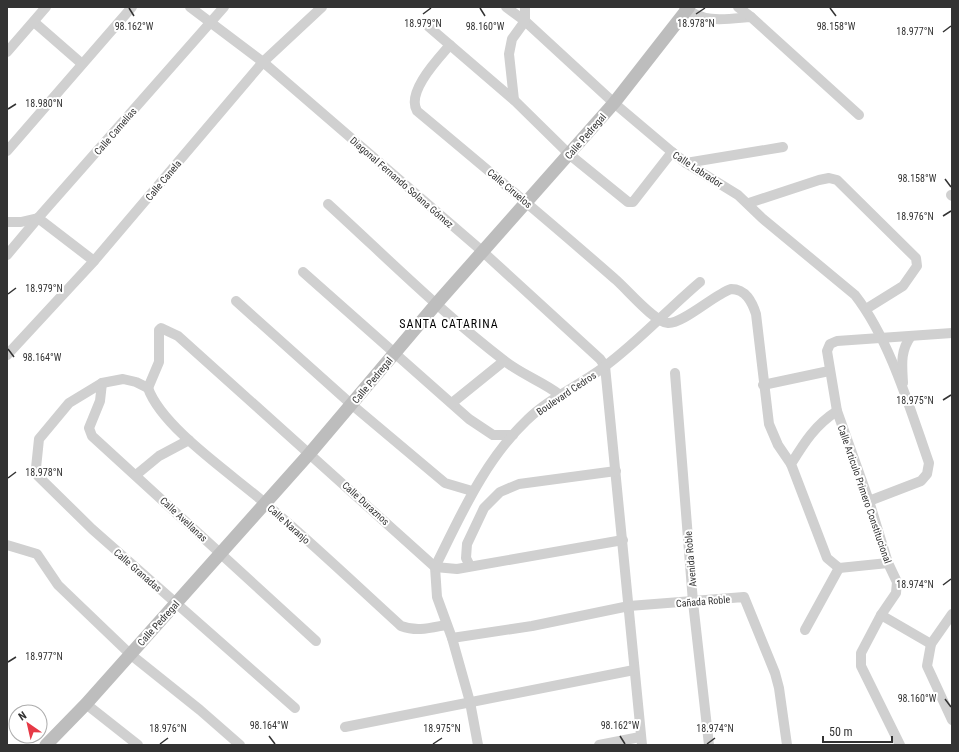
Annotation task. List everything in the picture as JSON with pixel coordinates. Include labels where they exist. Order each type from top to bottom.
[{"type":"street","points":[[7,52],[46,7]]},
{"type":"street","points":[[8,147],[132,7]]},
{"type":"street","name":"Diagonal Fernando Solana Gómez","points":[[190,7],[263,62],[482,252],[600,359],[605,366]]},
{"type":"street","name":"Calle Camelias","points":[[7,255],[224,7]]},
{"type":"street","name":"Calle Canela","points":[[7,355],[94,260],[263,62],[322,7]]},
{"type":"street","name":"Calle Labrador","points":[[506,7],[524,21],[614,103],[672,152],[686,163],[749,203],[762,218],[855,295],[866,309],[880,336],[903,390]]},
{"type":"street","points":[[514,100],[509,50],[512,39],[524,21],[525,7]]},
{"type":"street","points":[[738,7],[859,115]]},
{"type":"street","points":[[686,8],[697,16],[712,20],[751,17]]},
{"type":"street","name":"Calle Pedregal","points":[[46,745],[86,704],[266,504],[437,303],[526,201],[570,155],[614,103],[686,8]]},
{"type":"street","points":[[34,22],[81,64]]},
{"type":"street","points":[[429,27],[514,100],[570,155],[628,202],[633,202],[672,152]]},
{"type":"street","name":"Calle Ciruelos","points":[[450,45],[434,63],[415,95],[414,106],[417,111],[526,201],[630,292],[659,320]]},
{"type":"street","points":[[686,163],[783,147]]},
{"type":"street","points":[[749,203],[819,180],[829,178],[837,180],[916,258],[917,266],[903,286],[866,309]]},
{"type":"street","points":[[328,204],[437,303],[504,361],[519,372],[546,384],[560,395]]},
{"type":"street","points":[[7,222],[21,222],[38,218],[94,260]]},
{"type":"street","points":[[303,272],[394,354],[452,402],[469,419],[493,435],[513,435]]},
{"type":"street","name":"Boulevard Cedros","points":[[435,566],[483,472],[513,435],[538,410],[605,366],[659,320],[700,282]]},
{"type":"street","points":[[659,320],[669,323],[682,318],[727,290],[736,289],[744,293],[752,302],[756,314],[769,424],[772,435],[792,464],[796,479],[827,558],[839,568],[888,563]]},
{"type":"street","points":[[236,301],[351,404],[445,483],[472,491]]},
{"type":"street","name":"Calle Duraznos","points":[[148,388],[159,362],[158,334],[161,328],[178,336],[435,566]]},
{"type":"street","points":[[880,336],[911,336],[952,333]]},
{"type":"street","name":"Calle Articulo Primero Constitucional","points":[[880,336],[837,340],[830,344],[827,351],[837,411],[869,501],[888,563],[897,582],[896,593],[881,615],[861,653],[860,660],[861,666],[900,745]]},
{"type":"street","points":[[869,501],[921,481],[927,474],[929,463],[903,390],[902,354],[905,343],[911,336]]},
{"type":"street","points":[[452,402],[504,361]]},
{"type":"street","points":[[599,745],[641,741],[623,540],[605,366]]},
{"type":"street","points":[[764,385],[830,371]]},
{"type":"street","name":"Avenida Roble","points":[[675,373],[693,602],[709,745]]},
{"type":"street","points":[[102,383],[123,379],[136,382],[148,388]]},
{"type":"street","name":"Calle Avellanas","points":[[102,383],[100,401],[89,428],[92,436],[316,641]]},
{"type":"street","name":"Calle Granadas","points":[[102,383],[69,403],[46,428],[39,439],[36,468],[38,476],[92,530],[295,708]]},
{"type":"street","name":"Calle Naranjo","points":[[148,388],[152,400],[162,413],[189,440],[266,504],[401,626],[421,630],[446,625]]},
{"type":"street","points":[[792,464],[816,428],[823,420],[837,411]]},
{"type":"street","points":[[136,475],[160,456],[189,440]]},
{"type":"street","points":[[470,566],[466,558],[468,544],[484,508],[500,492],[519,484],[616,470]]},
{"type":"street","points":[[478,745],[470,702],[452,638],[437,597],[435,566],[457,569],[623,540]]},
{"type":"street","points":[[7,545],[37,554],[58,585],[130,654],[200,710],[240,745]]},
{"type":"street","points":[[805,630],[839,568]]},
{"type":"street","name":"Cañada Roble","points":[[452,638],[532,626],[628,606],[744,597],[775,673],[779,688],[787,745]]},
{"type":"street","points":[[952,614],[931,644],[927,666],[952,720]]},
{"type":"street","points":[[881,615],[931,644]]},
{"type":"street","points":[[345,727],[634,670]]},
{"type":"street","points":[[86,704],[138,745]]},
{"type":"district","name":"SANTA CATARINA","points":[[449,324]]}]
